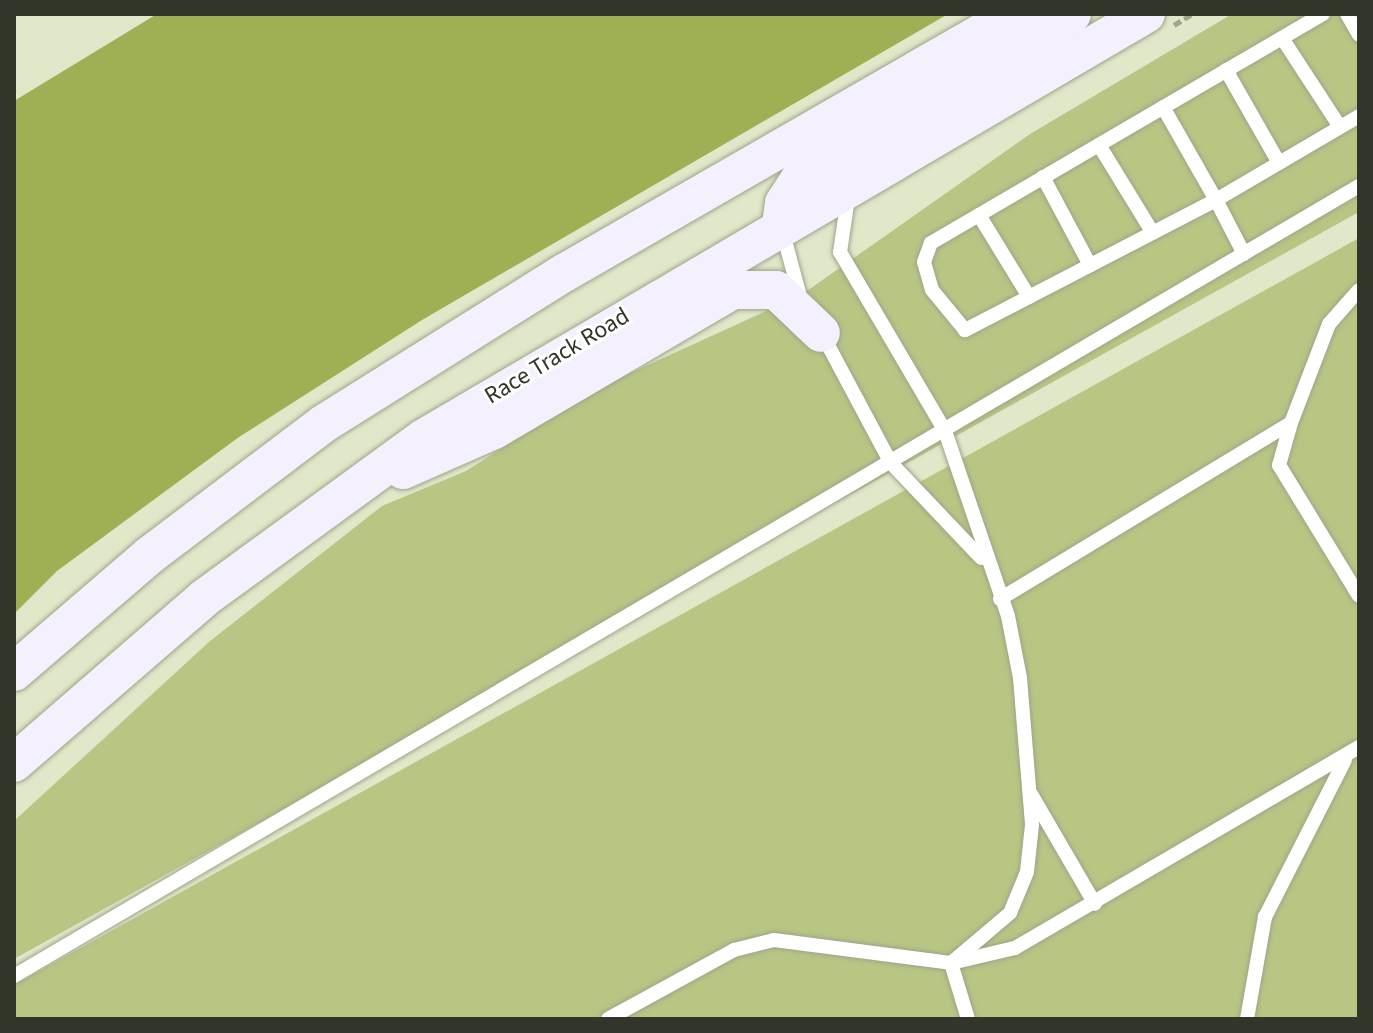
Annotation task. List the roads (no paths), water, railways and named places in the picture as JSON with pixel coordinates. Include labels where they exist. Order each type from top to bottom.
[{"type":"main road","points":[[14,672],[150,555],[336,415],[564,273],[1014,14]]},
{"type":"main road","points":[[781,225],[784,203],[801,177],[1072,14]]},
{"type":"main road","name":"Race Track Road","points":[[14,763],[191,609],[354,485],[516,379],[1146,14]]},
{"type":"main road","points":[[354,485],[461,448],[733,290],[776,290],[821,333]]},
{"type":"lane","points":[[1323,14],[931,243],[924,262],[932,290],[965,330],[1216,200],[1359,116]]},
{"type":"lane","points":[[1347,14],[1359,35]]},
{"type":"lane","points":[[1282,38],[1340,127]]},
{"type":"lane","points":[[1226,70],[1279,163]]},
{"type":"lane","points":[[1163,107],[1244,254]]},
{"type":"lane","points":[[1099,145],[1153,233]]},
{"type":"lane","points":[[1043,177],[1090,265]]},
{"type":"lane","points":[[854,183],[840,217],[840,252],[945,431],[985,563],[1000,599],[1020,678],[1029,790],[1027,872],[1010,913],[951,963]]},
{"type":"lane","points":[[14,976],[1359,186]]},
{"type":"lane","points":[[979,215],[1029,297]]},
{"type":"lane","points":[[781,225],[792,280],[891,463],[985,563]]},
{"type":"lane","points":[[1359,290],[1329,324],[1291,423],[1279,465],[1359,596]]},
{"type":"lane","points":[[1000,599],[1291,423]]},
{"type":"lane","points":[[608,1019],[734,950],[774,940],[951,963],[1015,948],[1359,747]]},
{"type":"lane","points":[[1247,1019],[1265,917],[1346,757]]},
{"type":"lane","points":[[1029,790],[1095,904]]},
{"type":"lane","points":[[951,963],[968,1019]]}]
